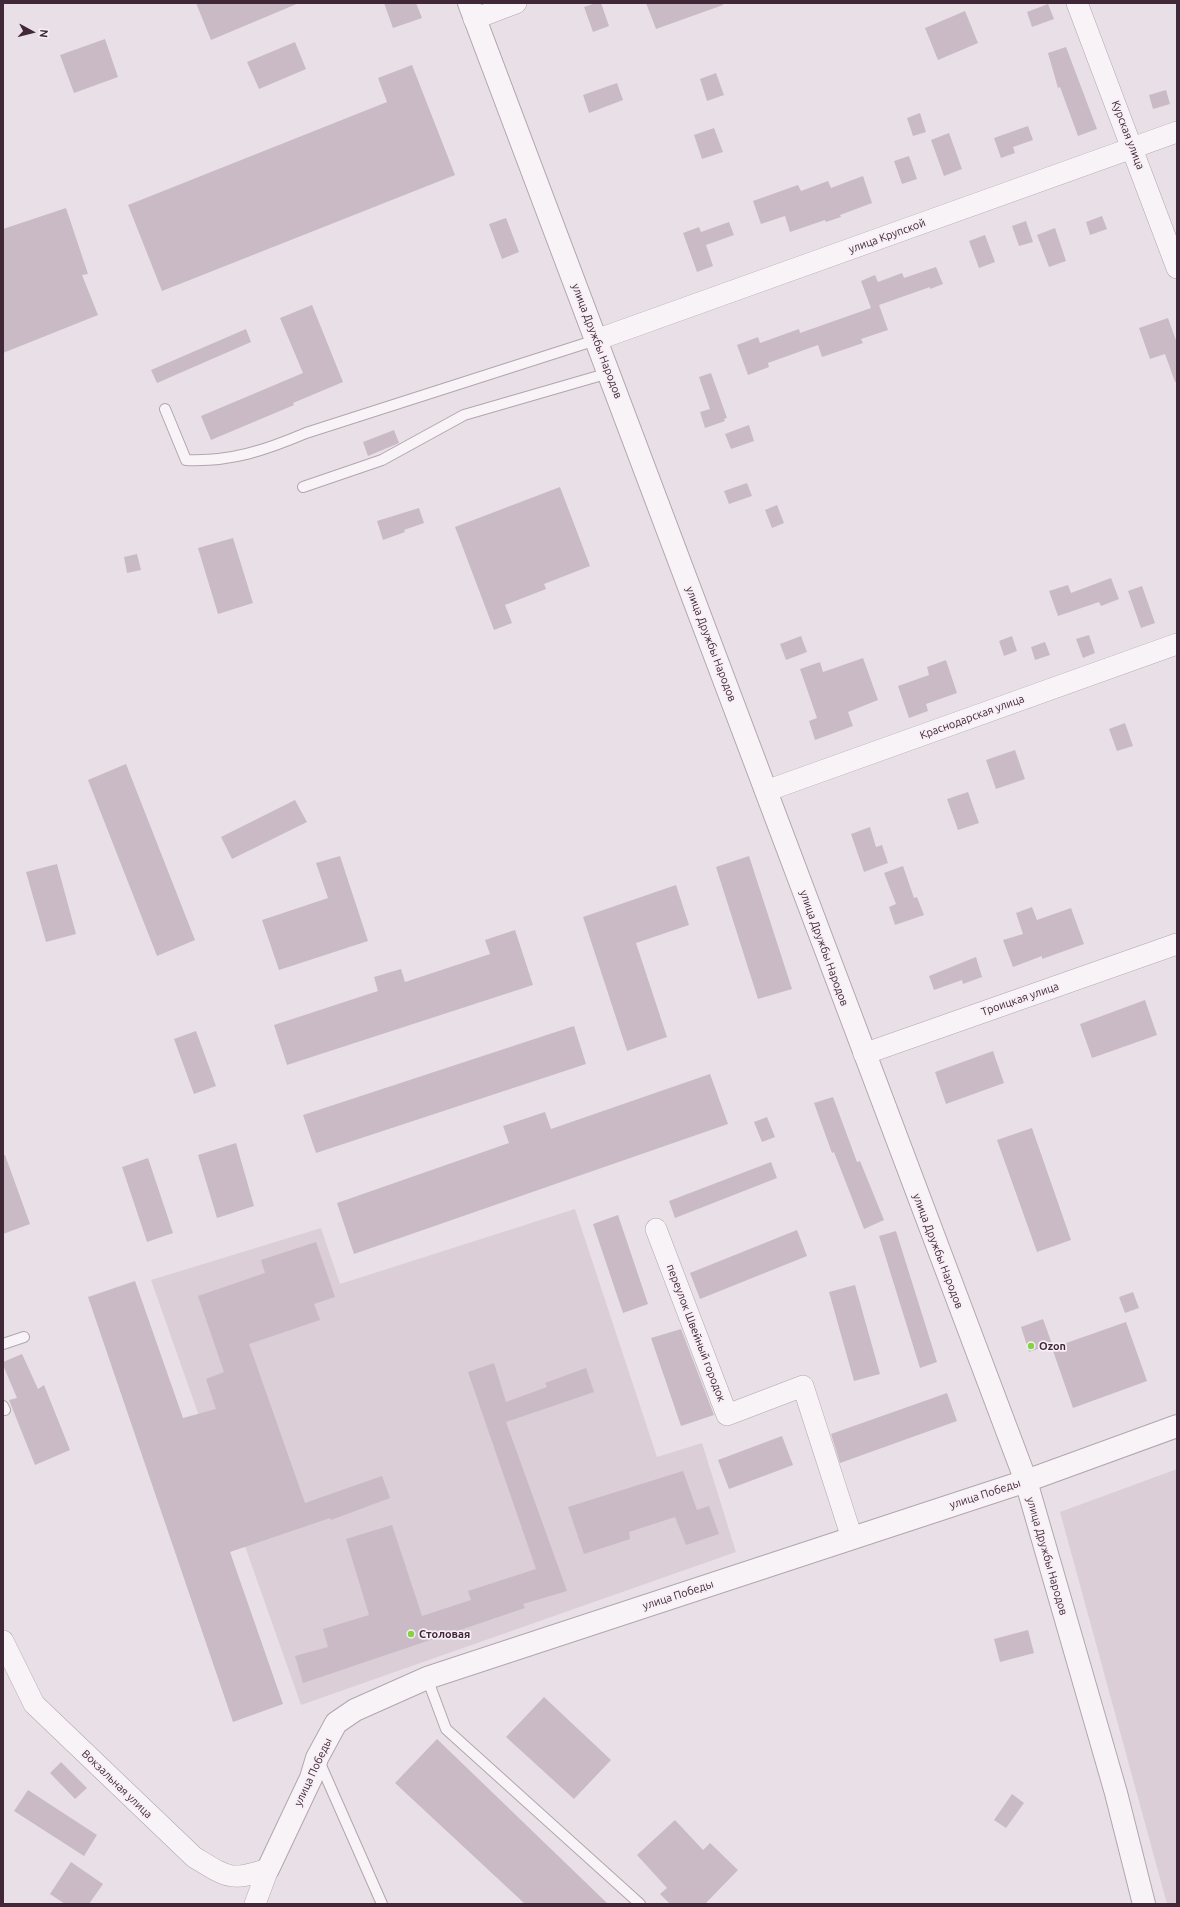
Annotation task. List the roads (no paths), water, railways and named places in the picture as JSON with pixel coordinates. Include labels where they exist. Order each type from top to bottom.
[{"type":"street","points":[[471,11],[516,3]]},
{"type":"street","name":"Курская улица","points":[[1077,3],[1133,148],[1177,268]]},
{"type":"street","name":"улица Дружбы Народов","points":[[471,11],[1026,1480],[1116,1793],[1144,1904]]},
{"type":"street","name":"улица Крупской","points":[[596,340],[1177,132]]},
{"type":"street","name":"Краснодарская улица","points":[[766,791],[1177,644]]},
{"type":"street","name":"Троицкая улица","points":[[864,1054],[1177,944]]},
{"type":"street","name":"переулок Швейный городок","points":[[656,1229],[727,1415],[803,1386],[852,1538]]},
{"type":"street","name":"улица Победы","points":[[268,1869],[310,1778],[317,1758],[336,1723],[355,1710],[427,1678],[1026,1480],[1177,1426]]},
{"type":"street","name":"Вокзальная улица","points":[[3,1641],[34,1704],[194,1857],[219,1872],[235,1877],[250,1875],[268,1869]]},
{"type":"street","points":[[255,1904],[268,1869]]},
{"type":"lane","points":[[165,409],[186,460],[209,461],[238,457],[274,447],[306,433],[596,340]]},
{"type":"lane","points":[[303,487],[382,460],[464,415],[609,373]]},
{"type":"lane","points":[[3,1344],[24,1337]]},
{"type":"lane","points":[[427,1678],[446,1729],[640,1904]]},
{"type":"lane","points":[[317,1758],[382,1904]]},
{"type":"place","name":"Ozon","points":[[1031,1346]]},
{"type":"place","name":"Столовая","points":[[411,1634]]}]
